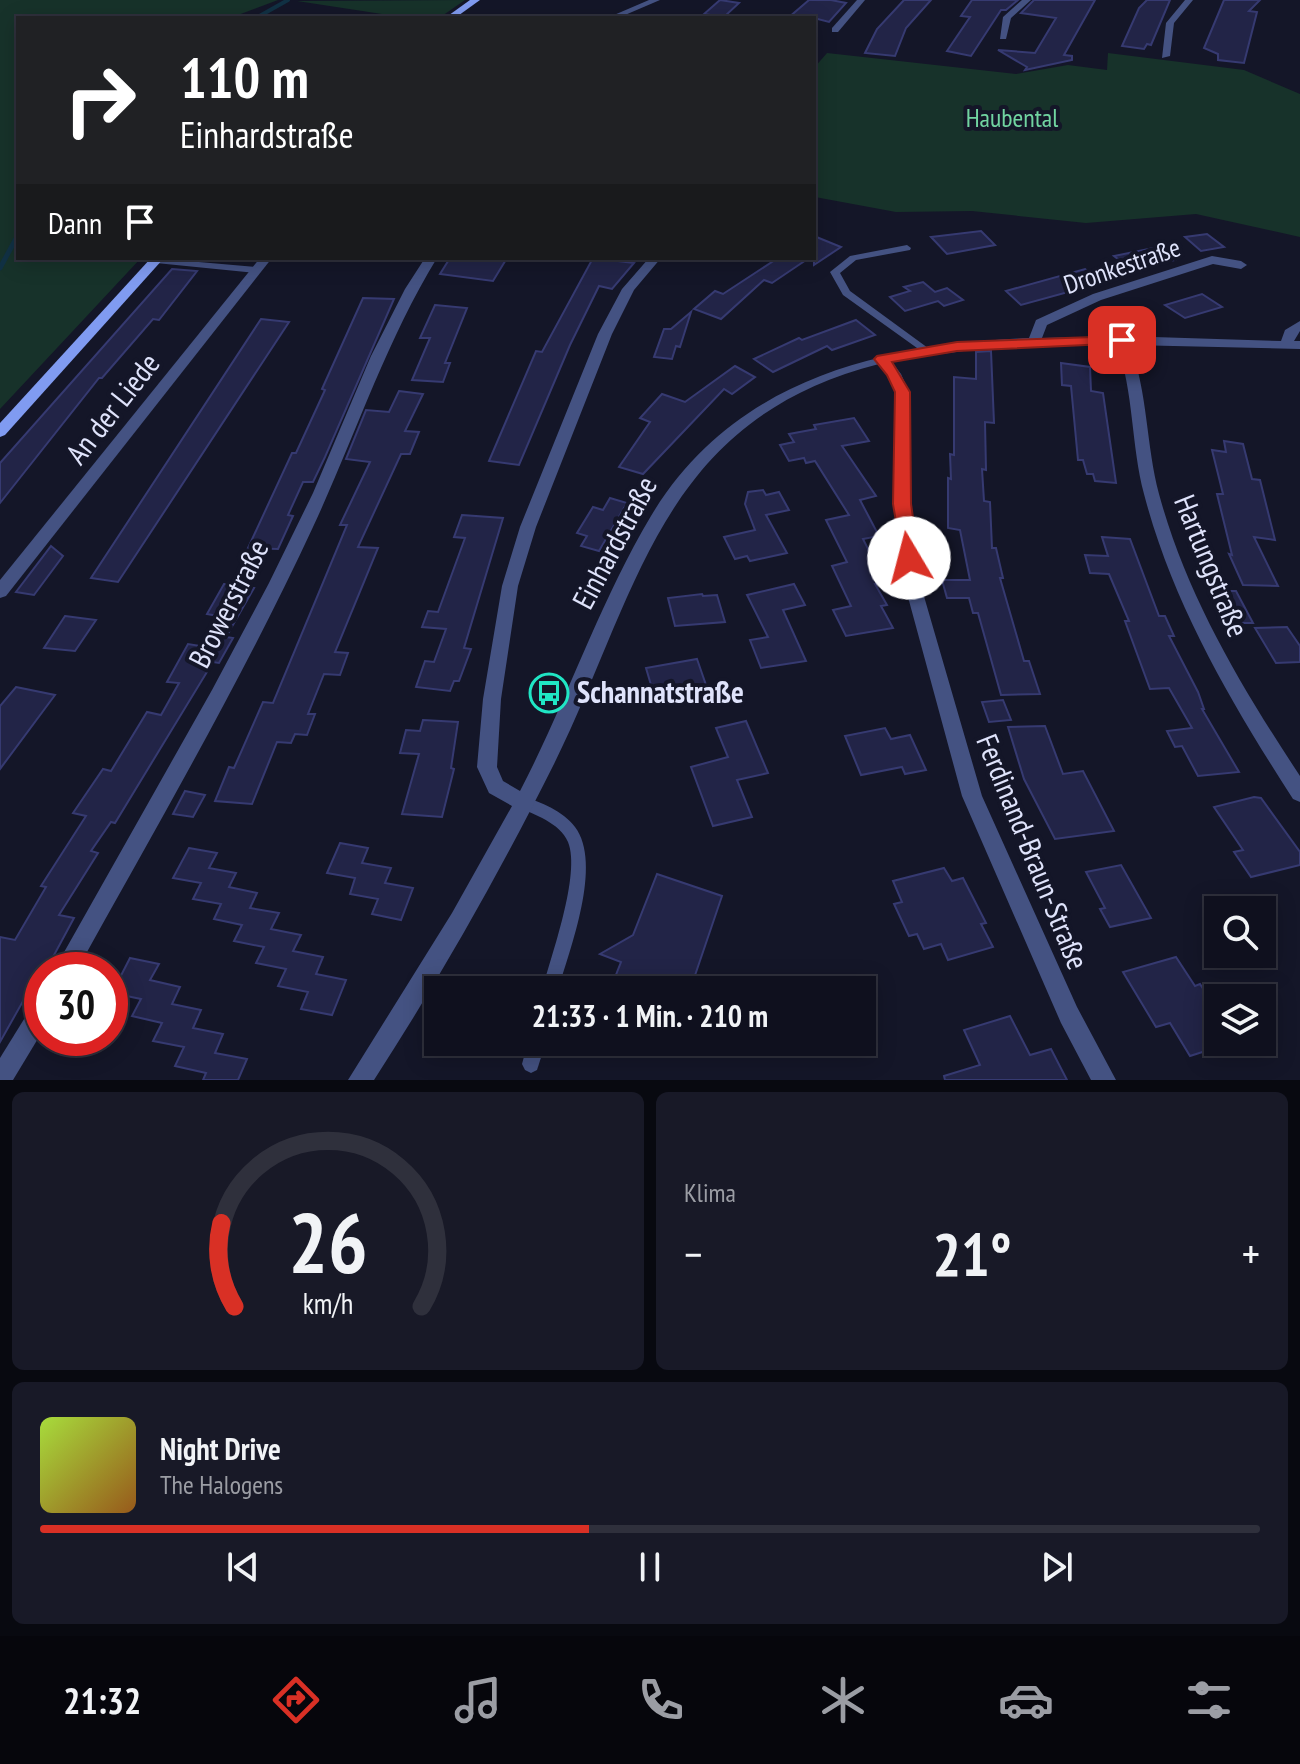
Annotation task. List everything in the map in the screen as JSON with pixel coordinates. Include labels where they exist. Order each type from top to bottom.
[{"type":"main road","points":[[452,16],[476,0]]},
{"type":"main road","points":[[0,432],[156,260]]},
{"type":"street","points":[[616,16],[656,0]]},
{"type":"street","points":[[835,30],[861,0]]},
{"type":"street","points":[[1003,37],[1007,17],[1027,0]]},
{"type":"street","points":[[1165,56],[1170,23],[1189,0]]},
{"type":"street","name":"An der Liede","points":[[0,592],[264,260]]},
{"type":"street","name":"Browerstraße","points":[[75,952],[213,706],[297,541],[410,289],[430,260]]},
{"type":"street","points":[[522,802],[496,787],[489,778],[487,767],[492,699],[510,586],[528,527],[610,322],[628,289],[653,260]]},
{"type":"street","name":"Dronkestraße","points":[[1034,342],[1041,323],[1097,297],[1212,260],[1241,265]]},
{"type":"street","points":[[1293,345],[1290,333],[1300,325]]},
{"type":"street","name":"Einhardstraße","points":[[360,1080],[459,924],[548,754],[645,537],[684,477],[717,443],[774,402],[814,382],[882,359],[924,350],[1034,342],[1122,340],[1293,345]]},
{"type":"street","name":"Hartungstraße","points":[[1122,340],[1131,364],[1142,458],[1165,541],[1193,609],[1238,695],[1300,793]]},
{"type":"street","name":"Ferdinand-Braun-Straße","points":[[882,359],[894,374],[902,392],[902,504],[913,586],[972,796],[1069,1015],[1104,1080]]},
{"type":"street","points":[[0,1080],[24,1041]]},
{"type":"lane","points":[[907,248],[853,258],[835,272],[846,293],[924,350]]},
{"type":"lane","points":[[166,260],[256,270]]},
{"type":"lane","points":[[522,802],[561,822],[576,840],[579,862],[573,901],[554,976]]},
{"type":"lane","points":[[531,1064],[533,1056]]},
{"type":"green space","points":[[0,0],[278,0],[235,16],[16,16],[16,260],[139,260],[0,409]]},
{"type":"green space","points":[[465,0],[442,16],[395,16],[297,1]]},
{"type":"green space","name":"Haubental","points":[[827,53],[1016,74],[1068,65],[1107,70],[1108,53],[1244,70],[1300,94],[1300,237],[1196,214],[1086,223],[972,211],[896,212],[816,197],[816,66]]},
{"type":"building","points":[[720,0],[739,3],[725,16],[704,14]]},
{"type":"building","points":[[809,0],[846,3],[829,22],[816,16],[790,16]]},
{"type":"building","points":[[904,0],[931,0],[906,28],[895,56],[865,53],[877,29]]},
{"type":"building","points":[[972,0],[1018,0],[1006,10],[1001,10],[971,56],[947,51],[970,17],[961,16]]},
{"type":"building","points":[[1034,0],[1095,0],[1064,55],[1072,56],[1072,60],[1025,70],[1027,67],[998,50],[1035,53],[1056,18],[1021,13]]},
{"type":"building","points":[[1147,0],[1170,0],[1151,45],[1147,44],[1144,49],[1122,46],[1139,8]]},
{"type":"building","points":[[1224,0],[1260,0],[1249,11],[1257,12],[1244,63],[1218,60],[1218,54],[1204,48]]},
{"type":"building","points":[[981,231],[995,245],[947,254],[931,237]]},
{"type":"building","points":[[1207,234],[1224,247],[1201,251],[1185,237]]},
{"type":"building","points":[[816,237],[841,247],[814,265]]},
{"type":"building","points":[[1158,247],[1175,260],[1131,269],[1114,256]]},
{"type":"building","points":[[449,260],[506,260],[493,281],[440,274]]},
{"type":"building","points":[[592,260],[634,263],[612,289],[599,286],[570,345],[519,465],[489,461],[536,351],[542,352]]},
{"type":"building","points":[[775,260],[806,260],[772,283],[764,280],[721,319],[694,309],[715,291],[723,294]]},
{"type":"building","points":[[172,269],[197,271],[159,320],[153,319],[99,378],[0,503],[0,463]]},
{"type":"building","points":[[1085,269],[1101,283],[1021,305],[1006,291]]},
{"type":"building","points":[[923,282],[935,292],[947,288],[963,300],[944,306],[938,301],[905,311],[890,297],[910,291],[904,287]]},
{"type":"building","points":[[1202,294],[1222,307],[1185,318],[1165,305]]},
{"type":"building","points":[[363,298],[394,299],[325,457],[313,482],[303,482],[288,515],[293,516],[278,549],[248,548],[325,390],[322,389]]},
{"type":"building","points":[[435,305],[467,308],[445,363],[450,363],[443,382],[412,380],[430,338],[420,338]]},
{"type":"building","points":[[691,312],[680,347],[676,346],[672,359],[654,357],[664,329],[671,329]]},
{"type":"building","points":[[261,319],[289,322],[118,582],[91,578]]},
{"type":"building","points":[[856,320],[875,335],[832,350],[827,346],[773,372],[754,359],[799,338],[802,340]]},
{"type":"building","points":[[991,351],[994,423],[985,422],[986,470],[982,469],[984,501],[990,502],[992,548],[996,548],[1003,578],[1000,578],[1024,661],[1029,661],[1040,694],[1001,695],[978,613],[973,613],[969,598],[947,598],[942,580],[970,580],[960,530],[948,528],[950,454],[954,455],[954,377],[976,379],[976,352]]},
{"type":"building","points":[[1061,363],[1090,367],[1091,391],[1103,393],[1116,483],[1095,481],[1093,474],[1087,474],[1083,460],[1078,460],[1071,386],[1062,385]]},
{"type":"building","points":[[735,366],[755,377],[732,394],[724,389],[643,474],[619,467],[650,422],[640,418],[662,394],[685,402]]},
{"type":"building","points":[[399,391],[423,394],[405,431],[419,432],[410,454],[401,454],[358,547],[378,548],[335,652],[348,653],[340,675],[324,674],[308,714],[315,714],[307,735],[295,734],[291,743],[277,742],[252,804],[215,801],[229,767],[234,768],[263,702],[273,703],[347,525],[340,525],[370,462],[346,459],[366,410],[389,412]]},
{"type":"building","points":[[854,418],[869,441],[842,446],[876,496],[860,500],[879,536],[863,539],[885,582],[875,584],[887,605],[881,606],[893,628],[846,636],[833,610],[851,606],[832,566],[847,562],[826,520],[849,515],[815,461],[806,463],[804,458],[789,461],[780,445],[794,442],[789,434],[816,429],[814,425]]},
{"type":"building","points":[[1224,441],[1243,444],[1252,479],[1260,480],[1275,540],[1254,537],[1278,586],[1243,585],[1229,554],[1232,555],[1217,494],[1223,494],[1212,450],[1226,452]]},
{"type":"building","points":[[763,490],[766,495],[779,492],[789,510],[766,515],[787,553],[750,561],[747,556],[735,559],[724,537],[755,530],[745,504],[748,492]]},
{"type":"building","points":[[610,498],[627,503],[599,551],[581,546],[587,536],[577,533],[593,507],[603,510]]},
{"type":"building","points":[[462,515],[503,518],[464,648],[471,649],[459,681],[454,681],[450,691],[416,687],[425,661],[434,662],[446,629],[422,627],[428,611],[438,612],[465,538],[454,537]]},
{"type":"building","points":[[1102,537],[1130,539],[1159,616],[1165,616],[1174,636],[1169,636],[1198,692],[1202,709],[1239,772],[1198,776],[1182,746],[1175,747],[1167,731],[1192,728],[1169,688],[1150,689],[1125,621],[1129,621],[1109,574],[1090,573],[1085,555],[1108,556]]},
{"type":"building","points":[[51,546],[63,556],[34,595],[16,592]]},
{"type":"building","points":[[224,584],[254,588],[226,637],[233,638],[219,663],[213,662],[115,823],[111,822],[91,851],[98,853],[59,915],[74,918],[56,952],[24,952],[24,999],[0,1042],[0,937],[15,940],[46,887],[41,886],[86,816],[73,813],[103,769],[111,771],[147,712],[161,715],[179,683],[167,682],[188,644],[200,646],[218,616],[207,614]]},
{"type":"building","points":[[794,584],[805,605],[783,610],[806,661],[761,668],[750,640],[768,637],[747,595]]},
{"type":"building","points":[[1215,591],[1236,591],[1253,623],[1231,623]]},
{"type":"building","points":[[717,595],[725,622],[675,626],[668,598]]},
{"type":"building","points":[[65,616],[96,620],[75,651],[44,648]]},
{"type":"building","points":[[1287,627],[1300,646],[1300,662],[1276,663],[1255,628]]},
{"type":"building","points":[[697,659],[706,685],[654,695],[646,668]]},
{"type":"building","points":[[16,687],[55,695],[0,769],[0,706]]},
{"type":"building","points":[[1003,700],[1011,720],[989,722],[982,702]]},
{"type":"building","points":[[423,720],[458,722],[451,768],[454,769],[442,817],[402,814],[419,754],[400,753],[406,730],[420,731]]},
{"type":"building","points":[[746,721],[768,773],[737,780],[752,817],[713,826],[691,767],[728,757],[716,728]]},
{"type":"building","points":[[1045,726],[1063,774],[1083,771],[1114,831],[1055,839],[1024,779],[1008,727]]},
{"type":"building","points":[[885,728],[891,739],[910,735],[926,770],[905,774],[902,767],[861,775],[845,736]]},
{"type":"building","points":[[185,791],[205,795],[193,817],[173,814]]},
{"type":"building","points":[[1261,798],[1300,852],[1300,865],[1251,877],[1234,852],[1243,850],[1214,807]]},
{"type":"building","points":[[340,843],[368,848],[362,863],[391,868],[385,883],[413,888],[401,920],[372,914],[378,899],[350,894],[355,878],[327,873]]},
{"type":"building","points":[[189,848],[217,853],[209,868],[236,873],[229,887],[257,893],[250,908],[279,913],[271,929],[301,935],[293,951],[323,957],[316,974],[346,980],[332,1015],[301,1009],[308,992],[278,986],[286,969],[256,963],[264,947],[234,941],[242,925],[214,919],[221,904],[193,899],[201,883],[173,878]]},
{"type":"building","points":[[1121,865],[1151,918],[1110,927],[1100,909],[1105,908],[1086,872]]},
{"type":"building","points":[[944,868],[952,881],[963,878],[986,923],[981,924],[993,947],[948,960],[941,944],[924,949],[917,934],[909,936],[894,904],[902,902],[893,881]]},
{"type":"building","points":[[657,874],[722,896],[695,976],[616,976],[621,962],[600,954],[633,935]]},
{"type":"building","points":[[1176,957],[1195,986],[1200,984],[1204,990],[1204,1052],[1190,1056],[1170,1023],[1156,1027],[1123,972]]},
{"type":"building","points":[[130,958],[159,964],[150,980],[180,987],[172,1004],[201,1010],[193,1028],[223,1034],[215,1053],[247,1059],[238,1080],[203,1080],[206,1073],[175,1066],[184,1047],[153,1041],[162,1023],[132,1016],[141,999],[128,996]]},
{"type":"building","points":[[1010,1016],[1030,1055],[1051,1049],[1067,1080],[945,1080],[944,1076],[980,1065],[964,1030]]},
{"type":"waterway","points":[[260,16],[288,0]]},
{"type":"waterway","points":[[0,268],[16,239]]},
{"type":"place","name":"Schannatstraße","points":[[549,693]]},
{"type":"route","points":[[909,558],[902,504],[902,392],[894,374],[882,359],[957,346],[1122,340]]}]
